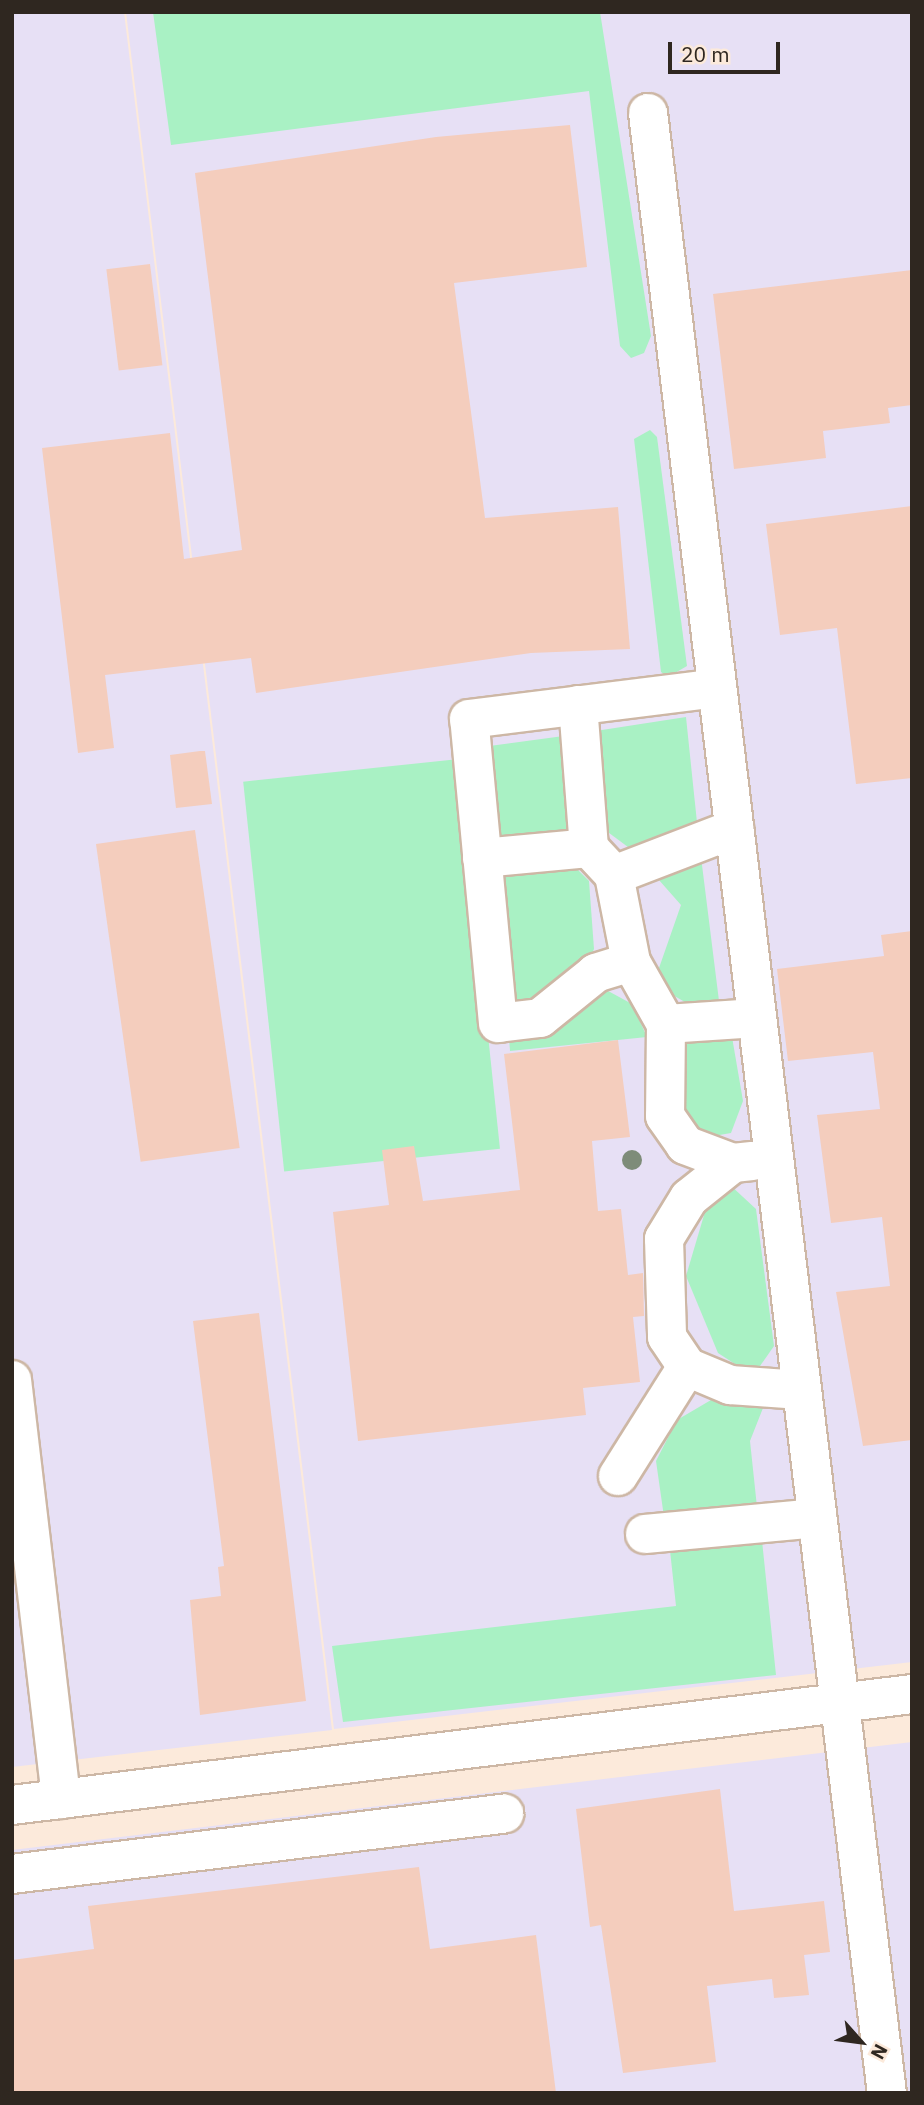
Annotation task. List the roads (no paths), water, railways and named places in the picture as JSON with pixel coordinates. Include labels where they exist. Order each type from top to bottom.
[{"type":"street","points":[[648,113],[887,2093]]},
{"type":"street","points":[[631,962],[596,973],[541,1018],[498,1023],[469,719],[717,688]]},
{"type":"street","points":[[578,705],[589,848],[614,875],[631,962],[666,1024],[665,1116],[685,1145],[733,1163],[774,1159]]},
{"type":"street","points":[[614,875],[734,829]]},
{"type":"street","points":[[482,858],[589,848]]},
{"type":"street","points":[[666,1024],[757,1018]]},
{"type":"street","points":[[733,1163],[689,1198],[664,1240],[667,1337],[687,1367],[730,1385],[801,1390]]},
{"type":"street","points":[[618,1476],[687,1367]]},
{"type":"street","points":[[12,1380],[61,1799]]},
{"type":"street","points":[[645,1534],[817,1518]]},
{"type":"street","points":[[12,1805],[912,1694]]},
{"type":"street","points":[[12,1874],[504,1814]]}]
